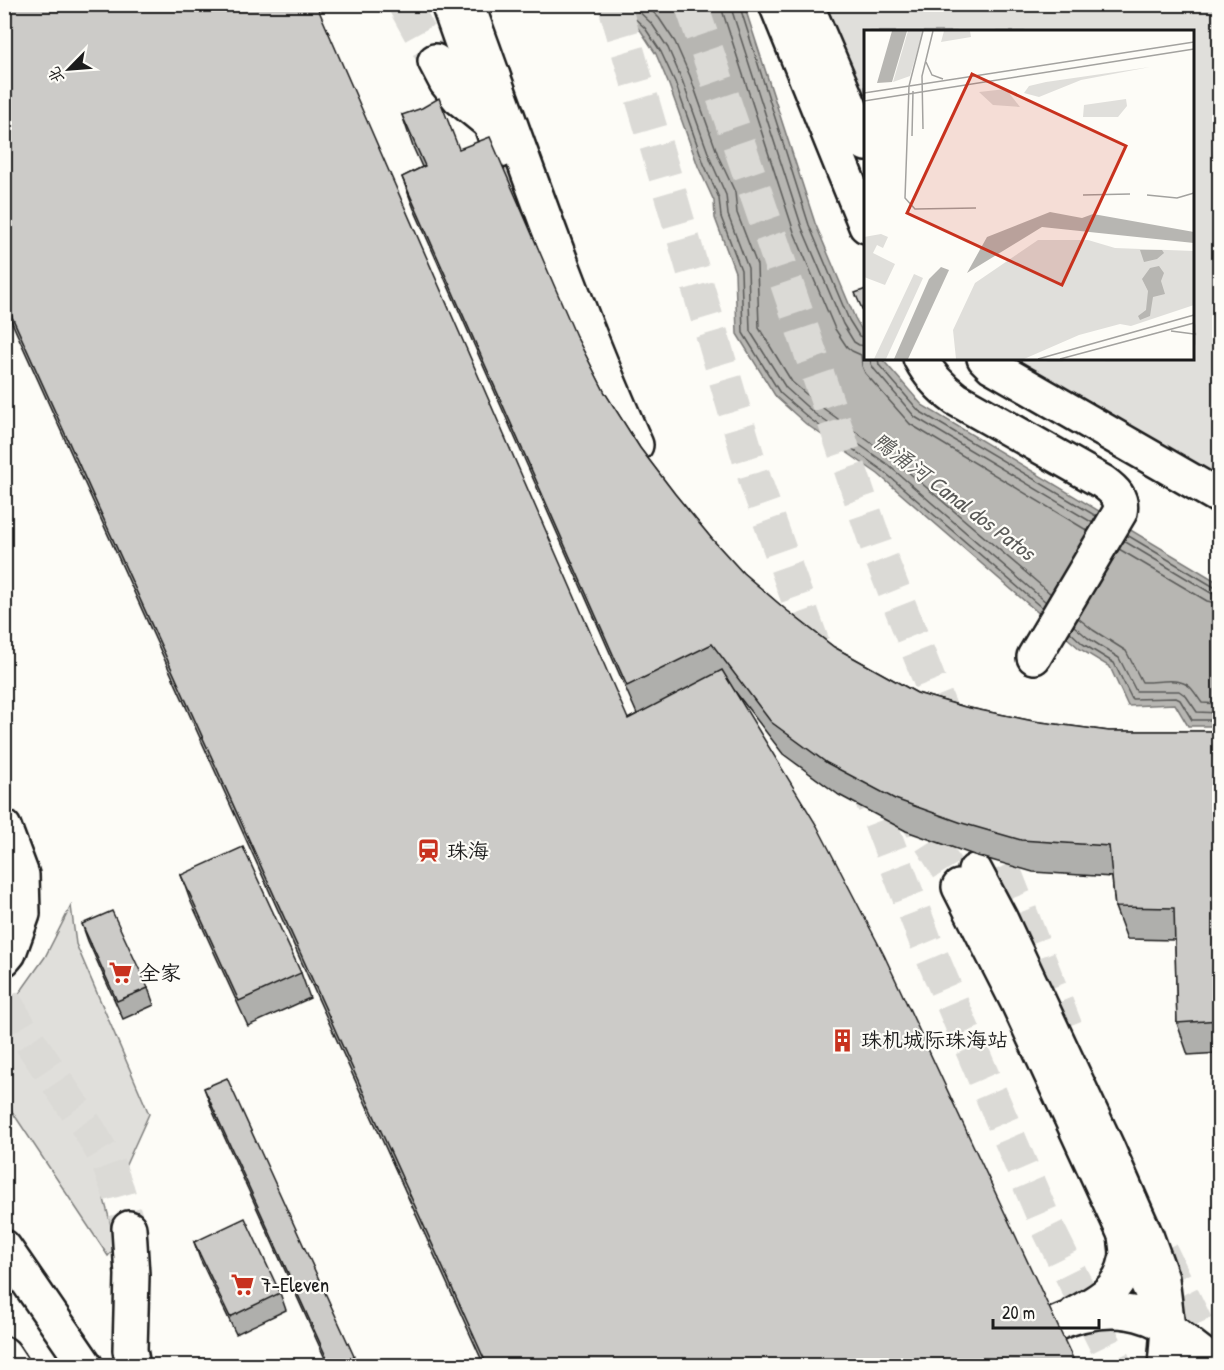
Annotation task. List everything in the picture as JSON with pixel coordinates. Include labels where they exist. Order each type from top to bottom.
[{"type":"main road","points":[[435,61],[446,82],[496,137],[448,4]]},
{"type":"main road","points":[[467,4],[585,325],[636,445]]},
{"type":"main road","points":[[776,4],[864,221]]},
{"type":"main road","points":[[806,4],[864,139]]},
{"type":"main road","points":[[921,360],[940,387],[956,399],[1103,482],[1114,490],[1122,504],[1120,512],[1034,657]]},
{"type":"main road","points":[[986,360],[992,366],[1220,497]]},
{"type":"main road","points":[[4,827],[22,875],[23,914],[9,953],[4,959]]},
{"type":"main road","points":[[1150,1365],[1168,1328],[1018,1003],[967,879],[1001,920],[1147,1238],[1162,1279],[1168,1328],[1165,1365]]},
{"type":"main road","points":[[129,1228],[132,1275],[130,1350],[133,1365]]},
{"type":"main road","points":[[1125,1234],[1126,1259],[1121,1276],[1111,1292],[1058,1323],[1098,1311],[1125,1312],[1148,1317],[1168,1328],[1217,1365]]},
{"type":"main road","points":[[4,1247],[86,1365]]},
{"type":"main road","points":[[4,1354],[12,1365]]},
{"type":"shaded area","points":[[826,5],[1219,5],[1219,479],[1014,360],[1194,360],[1194,30],[864,30],[864,98]]},
{"type":"shaded area","points":[[71,906],[76,944],[149,1114],[125,1167],[104,1199],[115,1248],[108,1256],[5,1101],[4,1017],[45,957]]},
{"type":"water","name":"鴨涌河 Canal dos Patos","points":[[603,5],[744,5],[815,223],[864,334],[864,360],[883,360],[922,405],[1219,583],[1219,726],[1188,726],[1175,704],[1128,706],[1110,667],[1080,649],[878,474],[806,424],[776,397],[737,334],[735,272],[715,218],[714,201],[698,166],[656,54],[641,31],[625,16],[605,11]]},
{"type":"building","points":[[4,4],[316,4],[628,719],[722,670],[817,826],[884,955],[1076,1365],[487,1365],[4,299]]},
{"type":"building","points":[[439,98],[459,149],[490,137],[576,336],[605,393],[640,448],[712,539],[743,573],[785,609],[834,647],[917,693],[965,707],[1033,721],[1109,731],[1220,731],[1220,1020],[1177,1023],[1174,908],[1115,907],[1109,846],[1021,840],[962,823],[895,799],[827,763],[771,722],[712,644],[627,686],[402,177],[425,166],[402,115],[422,108]]},
{"type":"building","points":[[864,290],[864,313],[855,293]]},
{"type":"building","points":[[243,847],[301,973],[239,1001],[181,875]]},
{"type":"building","name":"全家","points":[[112,911],[148,988],[117,1001],[82,924]]},
{"type":"building","points":[[227,1078],[358,1365],[330,1365],[204,1088]]},
{"type":"building","name":"7-Eleven","points":[[245,1218],[280,1293],[230,1317],[194,1242]]},
{"type":"tunnel","points":[[404,4],[435,61]]},
{"type":"tunnel","points":[[614,4],[755,480],[822,668]]},
{"type":"tunnel","points":[[691,4],[879,553],[953,740]]},
{"type":"tunnel","points":[[500,151],[545,263]]},
{"type":"tunnel","points":[[862,775],[925,940],[1047,1226],[1116,1366]]},
{"type":"tunnel","points":[[903,801],[959,887]]},
{"type":"tunnel","points":[[985,821],[1066,1027]]},
{"type":"tunnel","points":[[4,1000],[106,1159],[129,1228]]},
{"type":"tunnel","points":[[1161,1251],[1217,1366]]},
{"type":"place","name":"珠海","points":[[429,851]]},
{"type":"place","name":"全家","points":[[121,973]]},
{"type":"place","name":"珠机城际珠海站","points":[[843,1040]]},
{"type":"place","name":"7-Eleven","points":[[243,1285]]}]
